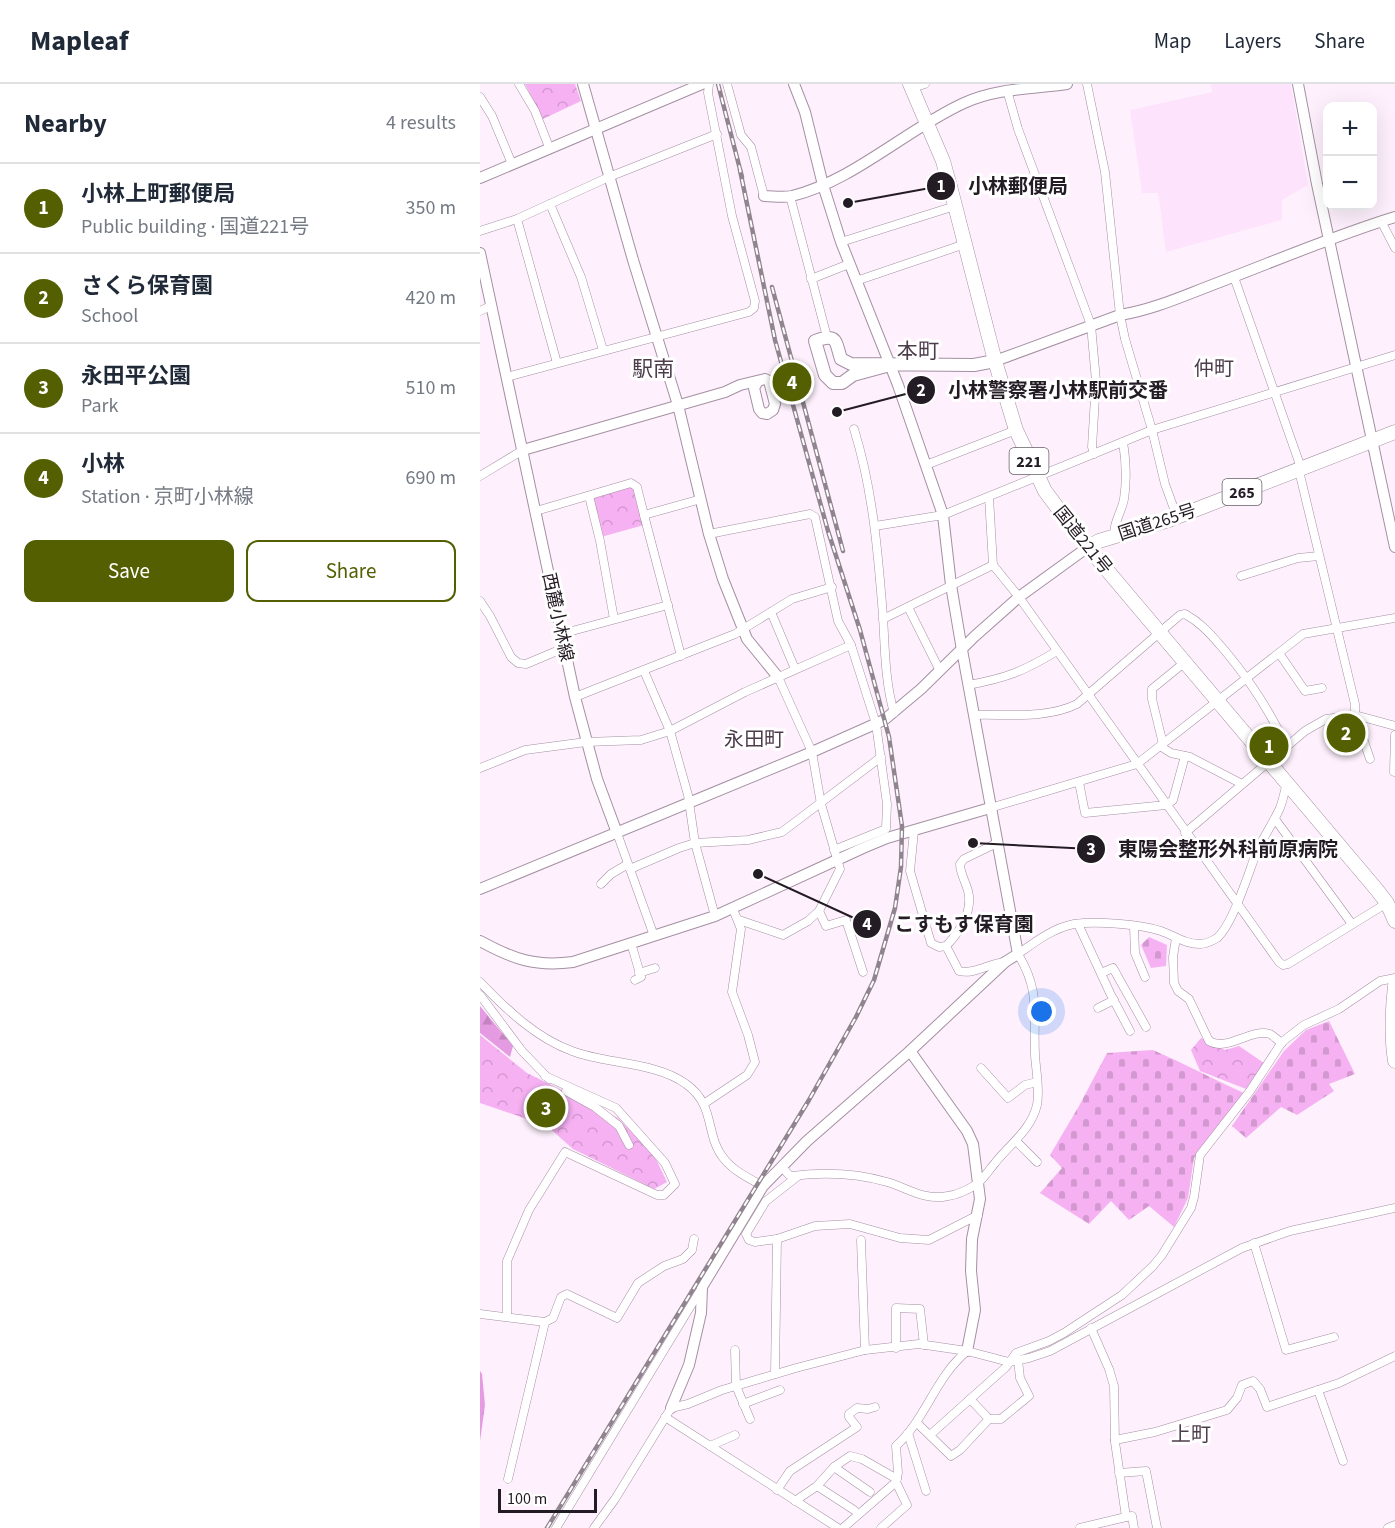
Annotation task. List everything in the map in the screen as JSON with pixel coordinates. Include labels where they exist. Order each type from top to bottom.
[{"type":"highway","name":"国道221号","points":[[916,85],[942,161],[995,361],[1016,430],[1037,477],[1059,513],[1387,903],[1395,921]]},
{"type":"highway","name":"国道265号","points":[[1088,547],[1099,541],[1177,517],[1395,432]]},
{"type":"highway","points":[[1395,986],[1391,1036],[1395,1061]]},
{"type":"main road","points":[[890,364],[853,375],[842,383],[831,382],[825,375],[815,341],[827,337],[835,339],[841,360],[846,363],[974,365],[995,361]]},
{"type":"street","points":[[519,84],[535,111],[549,147]]},
{"type":"street","points":[[583,84],[678,405],[723,579],[742,629],[752,646],[778,677],[812,752],[820,804],[840,869],[819,911],[808,921],[783,935],[739,920]]},
{"type":"street","points":[[480,178],[702,84]]},
{"type":"street","points":[[507,377],[749,312],[754,308],[755,301],[732,216],[708,93],[709,84]]},
{"type":"street","points":[[727,84],[741,135],[751,147],[764,196],[790,196],[823,185],[970,101],[1007,90],[1067,84]]},
{"type":"street","points":[[782,1167],[789,1175],[829,1173],[888,1182],[924,1196],[939,1197],[959,1193],[977,1183],[1029,1125],[1036,1106],[1037,1082],[1036,1007],[1031,980],[1018,954],[990,808],[951,585],[943,515],[890,364],[841,242],[823,185],[805,112],[794,84]]},
{"type":"street","points":[[1087,84],[1105,172],[1120,315],[1165,484],[1177,517]]},
{"type":"street","points":[[1298,84],[1328,238],[1395,547]]},
{"type":"street","points":[[1007,90],[1018,129],[1091,326],[1096,381],[1092,447],[1094,454]]},
{"type":"street","points":[[480,97],[492,116],[512,164]]},
{"type":"street","points":[[480,231],[517,219],[609,177],[717,134]]},
{"type":"street","points":[[790,196],[827,337]]},
{"type":"street","points":[[550,204],[581,277],[603,350]]},
{"type":"street","points":[[841,242],[955,206]]},
{"type":"street","points":[[995,361],[1120,315],[1136,313],[1234,277],[1328,238],[1395,217]]},
{"type":"street","points":[[517,219],[556,363]]},
{"type":"street","points":[[1381,221],[1395,248]]},
{"type":"street","points":[[856,281],[965,244]]},
{"type":"street","name":"西麓小林線","points":[[480,253],[485,308],[507,377],[524,450],[574,697],[597,779],[616,833]]},
{"type":"street","points":[[811,279],[849,264]]},
{"type":"street","points":[[1234,277],[1276,392],[1300,468],[1355,704],[1355,715],[1370,759]]},
{"type":"street","points":[[875,526],[943,515],[1152,430],[1395,355]]},
{"type":"street","points":[[480,476],[524,450],[758,381],[769,381],[775,404],[773,410],[767,414],[762,413],[759,409],[754,388],[758,381]]},
{"type":"street","points":[[725,392],[748,391],[757,399]]},
{"type":"street","points":[[854,429],[864,461],[875,526],[886,677],[894,713]]},
{"type":"street","points":[[926,465],[1016,430]]},
{"type":"street","points":[[1115,536],[1114,530],[1120,514],[1126,481],[1123,442]]},
{"type":"street","points":[[536,511],[634,483],[637,487],[681,656]]},
{"type":"street","points":[[589,496],[600,541],[614,619]]},
{"type":"street","points":[[989,497],[993,565],[1019,597],[1278,962],[1283,965],[1288,964],[1387,903]]},
{"type":"street","points":[[644,515],[701,499]]},
{"type":"street","points":[[480,941],[524,962],[551,965],[573,962],[734,909],[887,828],[887,804],[876,724],[851,645],[838,621],[832,587],[813,514],[710,534]]},
{"type":"street","points":[[480,890],[876,724],[894,713],[1019,597],[1088,547]]},
{"type":"street","points":[[1241,576],[1298,558],[1319,556]]},
{"type":"street","points":[[883,619],[993,565]]},
{"type":"street","points":[[574,697],[644,671],[742,629],[792,599],[832,587]]},
{"type":"street","points":[[480,601],[511,657],[518,663],[526,664],[564,648]]},
{"type":"street","points":[[561,634],[668,604]]},
{"type":"street","points":[[908,607],[940,671]]},
{"type":"street","points":[[771,612],[795,669]]},
{"type":"street","points":[[974,715],[1051,713],[1065,710],[1077,704],[1180,615],[1185,614],[1201,622],[1248,678],[1268,709],[1287,747]]},
{"type":"street","points":[[836,855],[1137,764],[1303,634],[1395,618]]},
{"type":"street","points":[[480,768],[525,750],[586,742],[641,740],[670,731],[778,677],[851,645]]},
{"type":"street","points":[[968,685],[1000,679],[1027,669],[1057,651]]},
{"type":"street","points":[[1279,653],[1305,691],[1322,688]]},
{"type":"street","points":[[1185,662],[1152,689],[1162,745],[1172,753],[1190,756],[1242,784]]},
{"type":"street","points":[[644,671],[670,731],[689,802],[695,843],[715,916]]},
{"type":"street","points":[[1185,832],[1305,731],[1326,719],[1355,715],[1395,726]]},
{"type":"street","points":[[1394,772],[1395,735]]},
{"type":"street","points":[[1079,782],[1086,813],[1166,805],[1173,800],[1185,756]]},
{"type":"street","points":[[601,884],[611,874],[629,866],[695,843],[748,840],[782,832],[881,757]]},
{"type":"street","points":[[556,1528],[763,1186],[807,1141],[910,1051],[1005,962],[1040,938],[1064,927],[1106,923],[1159,930],[1188,943],[1203,944],[1215,939],[1224,929],[1245,889],[1257,852],[1281,807],[1287,784]]},
{"type":"street","points":[[1275,819],[1352,924]]},
{"type":"street","points":[[914,831],[910,871],[932,943],[939,947],[946,946],[957,934],[966,916],[969,896],[960,872],[960,864],[964,859],[997,843]]},
{"type":"street","points":[[616,833],[654,936]]},
{"type":"street","points":[[705,1103],[747,1075],[755,1062],[732,992],[741,929],[734,909]]},
{"type":"street","points":[[819,911],[826,926],[846,921],[862,972]]},
{"type":"street","points":[[1078,924],[1130,1031]]},
{"type":"street","points":[[1134,927],[1135,953],[1145,977]]},
{"type":"street","points":[[1176,938],[1173,957],[1174,983],[1178,991],[1189,999],[1209,1041],[1222,1044],[1258,1034],[1271,1035],[1282,1043]]},
{"type":"street","points":[[631,943],[637,976],[655,968]]},
{"type":"street","points":[[946,946],[959,971],[966,973],[1005,962]]},
{"type":"street","points":[[1101,973],[1113,968],[1146,1027]]},
{"type":"street","points":[[972,971],[982,984]]},
{"type":"street","points":[[930,1435],[1006,1367],[1016,1353],[1049,1341],[1082,1323],[1122,1295],[1153,1266],[1191,1208],[1200,1155],[1250,1091],[1282,1043],[1304,1025],[1339,1009],[1380,981],[1395,978]]},
{"type":"street","points":[[480,982],[522,1021],[548,1040],[572,1052],[658,1071],[686,1083],[705,1103],[716,1142],[725,1160],[763,1186]]},
{"type":"street","points":[[480,995],[522,1051],[545,1076],[595,1107],[619,1126],[629,1145]]},
{"type":"street","points":[[1098,1008],[1114,1000]]},
{"type":"street","points":[[881,1528],[907,1505],[896,1480],[896,1446],[917,1423],[946,1372],[968,1351],[975,1310],[971,1271],[972,1239],[980,1199],[973,1144],[967,1131],[910,1051]]},
{"type":"street","points":[[981,1068],[1008,1098],[1024,1085],[1037,1082]]},
{"type":"street","points":[[507,1317],[507,1261],[529,1210],[566,1152],[657,1195],[664,1195],[675,1184],[665,1163],[616,1108],[545,1076]]},
{"type":"street","points":[[1016,1142],[1037,1162]]},
{"type":"street","points":[[799,1175],[766,1201],[746,1234],[749,1240],[755,1242],[777,1239],[815,1226],[850,1224],[900,1238],[929,1240],[978,1215]]},
{"type":"street","points":[[668,1412],[736,1386],[865,1350],[924,1345],[968,1351],[1009,1362],[1042,1354],[1254,1243],[1290,1231],[1395,1208]]},
{"type":"street","points":[[480,1314],[545,1322],[553,1318],[561,1297],[567,1294],[617,1318],[638,1283],[664,1266],[683,1259],[692,1250],[694,1239]]},
{"type":"street","points":[[775,1374],[777,1239]]},
{"type":"street","points":[[861,1240],[865,1350]]},
{"type":"street","points":[[1254,1243],[1286,1350],[1334,1337]]},
{"type":"street","points":[[594,1528],[615,1499],[668,1412],[689,1365],[701,1313],[702,1287]]},
{"type":"street","points":[[896,1348],[896,1308],[920,1309],[924,1345]]},
{"type":"street","points":[[508,1479],[545,1322]]},
{"type":"street","points":[[1091,1328],[1114,1386],[1115,1440],[1126,1516]]},
{"type":"street","points":[[735,1350],[736,1386],[750,1419]]},
{"type":"street","points":[[1115,1440],[1155,1432],[1227,1410],[1237,1398],[1242,1385],[1253,1382],[1260,1389],[1267,1407],[1339,1383],[1395,1356]]},
{"type":"street","points":[[970,1400],[989,1419],[1001,1419],[1029,1396],[1020,1378],[1018,1360]]},
{"type":"street","points":[[743,1404],[780,1390]]},
{"type":"street","points":[[1318,1390],[1342,1461]]},
{"type":"street","points":[[777,1490],[790,1471],[857,1427],[849,1414],[858,1408],[875,1407]]},
{"type":"street","points":[[668,1412],[710,1446],[838,1528]]},
{"type":"street","points":[[917,1423],[951,1456],[960,1450],[989,1419]]},
{"type":"street","points":[[908,1433],[926,1491]]},
{"type":"street","points":[[710,1446],[735,1435]]},
{"type":"street","points":[[795,1501],[818,1486],[834,1467],[850,1456],[862,1459],[896,1480]]},
{"type":"street","points":[[834,1467],[870,1492]]},
{"type":"street","points":[[1119,1473],[1146,1471],[1157,1528]]},
{"type":"street","points":[[843,1528],[896,1480]]},
{"type":"street","points":[[818,1486],[854,1510]]},
{"type":"street","points":[[1080,1528],[1126,1516],[1132,1516],[1134,1528]]},
{"type":"street","points":[[1388,1528],[1395,1525]]},
{"type":"shaded area","points":[[1211,84],[1291,84],[1308,185],[1282,200],[1282,220],[1166,252],[1158,193],[1142,193],[1130,110],[1212,92]]},
{"type":"green space","points":[[525,84],[575,84],[581,101],[543,119]]},
{"type":"green space","points":[[629,486],[634,488],[644,525],[601,537],[593,498]]},
{"type":"green space","points":[[1149,937],[1167,945],[1166,966],[1151,968],[1141,945]]},
{"type":"green space","points":[[480,1006],[513,1046],[510,1057],[480,1033]]},
{"type":"green space","points":[[1329,1021],[1355,1074],[1329,1084],[1334,1091],[1297,1115],[1281,1107],[1246,1138],[1232,1126],[1284,1051],[1306,1030]]},
{"type":"green space","points":[[480,1035],[527,1073],[618,1118],[655,1157],[667,1182],[654,1189],[573,1149],[547,1126],[480,1103]]},
{"type":"green space","points":[[1201,1038],[1225,1050],[1239,1046],[1264,1063],[1246,1089],[1200,1071],[1191,1050]]},
{"type":"green space","points":[[1153,1050],[1246,1094],[1194,1158],[1188,1198],[1174,1227],[1149,1206],[1129,1220],[1111,1201],[1089,1224],[1040,1193],[1062,1168],[1050,1155],[1107,1053]]},
{"type":"green space","points":[[480,1371],[485,1405],[480,1441]]},
{"type":"railway","points":[[718,84],[742,177]]},
{"type":"railway","points":[[547,1528],[809,1100],[856,1017],[874,980],[895,908],[901,867],[902,826],[889,737],[775,340],[740,170]]},
{"type":"railway","points":[[772,287],[843,551]]},
{"type":"place","name":"小林郵便局","points":[[848,203]]},
{"type":"place","name":"小林","points":[[792,382]]},
{"type":"place","name":"小林警察署小林駅前交番","points":[[837,412]]},
{"type":"place","name":"さくら保育園","points":[[1346,733]]},
{"type":"place","name":"小林上町郵便局","points":[[1269,746]]},
{"type":"place","name":"東陽会整形外科前原病院","points":[[973,843]]},
{"type":"place","name":"こすもす保育園","points":[[758,874]]},
{"type":"place","name":"永田平公園","points":[[546,1108]]},
{"type":"district","name":"本町","points":[[918,351]]},
{"type":"district","name":"仲町","points":[[1214,368]]},
{"type":"district","name":"駅南","points":[[653,369]]},
{"type":"district","name":"永田町","points":[[754,739]]},
{"type":"district","name":"上町","points":[[1191,1434]]}]
